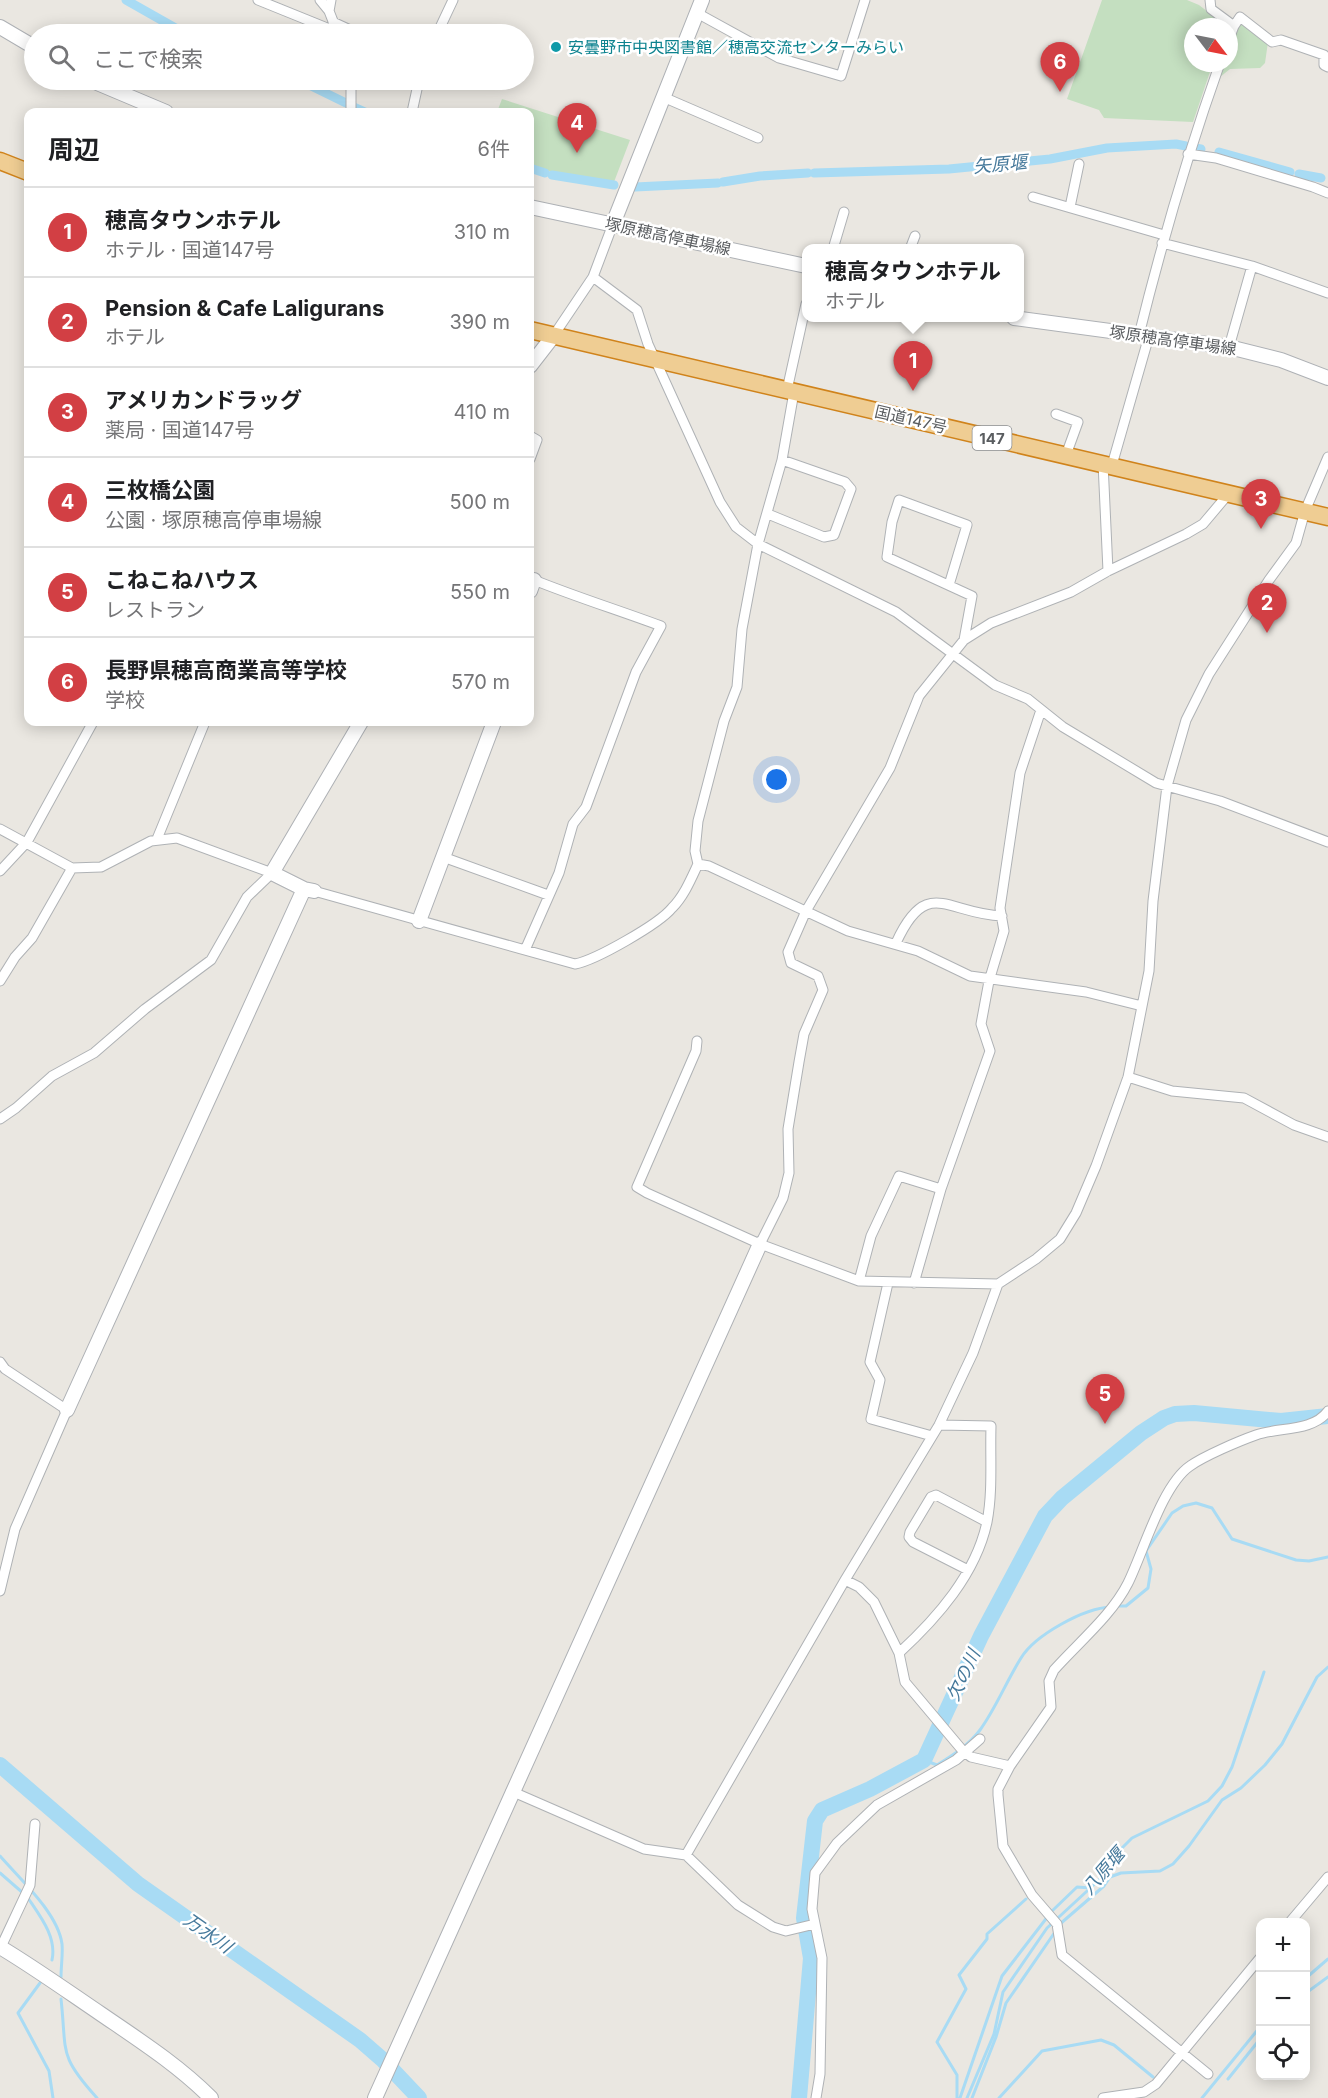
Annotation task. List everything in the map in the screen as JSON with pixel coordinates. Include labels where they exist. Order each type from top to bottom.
[{"type":"highway","points":[[0,161],[24,170]]},
{"type":"highway","name":"国道147号","points":[[534,331],[1230,492],[1328,517]]},
{"type":"street","points":[[258,0],[316,24]]},
{"type":"street","points":[[321,0],[329,10],[333,22],[337,24]]},
{"type":"street","points":[[329,10],[331,0]]},
{"type":"street","points":[[441,24],[453,0]]},
{"type":"street","points":[[534,361],[593,277],[702,0]]},
{"type":"street","points":[[697,13],[779,58],[841,76],[865,0]]},
{"type":"street","points":[[1210,0],[1211,9],[1223,18]]},
{"type":"street","points":[[1238,20],[1240,17],[1272,42],[1281,40],[1324,55],[1324,65],[1328,67]]},
{"type":"street","points":[[0,27],[24,41]]},
{"type":"street","points":[[1108,571],[1108,464],[1144,335],[1163,239],[1188,154],[1217,72]]},
{"type":"street","points":[[114,90],[156,108]]},
{"type":"street","points":[[351,90],[351,108]]},
{"type":"street","points":[[413,108],[417,90]]},
{"type":"street","points":[[663,97],[758,138]]},
{"type":"street","points":[[1188,154],[1216,158],[1328,193]]},
{"type":"street","points":[[1070,207],[1078,164]]},
{"type":"street","points":[[1033,196],[1252,266],[1328,293]]},
{"type":"street","name":"塚原穂高停車場線","points":[[534,208],[802,265]]},
{"type":"street","points":[[835,244],[844,213]]},
{"type":"street","points":[[912,244],[915,236]]},
{"type":"street","points":[[1229,347],[1252,266]]},
{"type":"street","points":[[593,277],[637,310],[656,359],[720,502],[736,527],[758,544],[896,612],[955,653],[995,686],[1028,699],[1041,710],[1130,768],[1167,786],[1220,801],[1328,842]]},
{"type":"street","name":"塚原穂高停車場線","points":[[1024,319],[1229,347],[1281,360],[1328,378]]},
{"type":"street","points":[[0,829],[72,868],[101,867],[140,845],[158,839],[177,838],[272,873],[309,890],[575,964],[591,958],[662,918],[673,908],[698,864],[695,851],[697,829],[724,721],[737,687],[742,629],[758,544],[782,460],[790,391],[803,322]]},
{"type":"street","points":[[1056,414],[1078,422],[1066,455]]},
{"type":"street","points":[[697,1041],[696,1051],[637,1187],[760,1244],[859,1281],[998,1284],[1036,1259],[1060,1239],[1076,1213],[1092,1176],[1128,1077],[1149,971],[1154,901],[1167,786],[1186,720],[1197,694],[1269,580],[1296,543],[1305,511],[1328,457]]},
{"type":"street","points":[[768,514],[824,537],[834,535],[851,489],[845,482],[782,460]]},
{"type":"street","points":[[964,640],[991,624],[1071,592],[1203,524],[1230,492]]},
{"type":"street","points":[[378,2092],[511,1791],[783,1198],[789,1173],[788,1129],[800,1053],[804,1034],[823,990],[818,976],[791,963],[788,958],[806,910],[890,768],[919,696],[964,640],[972,596],[887,557],[892,522],[899,500],[967,525],[949,585]]},
{"type":"street","points":[[525,950],[559,873],[573,824],[586,807],[636,672],[661,626],[596,602],[534,586]]},
{"type":"street","points":[[914,1283],[941,1189],[990,1050],[981,1024],[988,981],[1004,932],[1000,908],[1020,773],[1041,710]]},
{"type":"street","points":[[0,872],[27,842],[91,726]]},
{"type":"street","points":[[158,839],[204,726]]},
{"type":"street","points":[[0,1119],[52,1076],[94,1053],[145,1009],[211,960],[222,946],[247,897],[272,873],[359,726]]},
{"type":"street","points":[[419,921],[492,726]]},
{"type":"street","points":[[443,857],[548,895]]},
{"type":"street","points":[[698,864],[709,866],[848,931],[918,951],[970,976],[988,981],[1086,992],[1142,1006]]},
{"type":"street","points":[[0,981],[15,957],[33,938],[72,868]]},
{"type":"street","points":[[0,1591],[15,1529],[67,1410],[309,890]]},
{"type":"street","points":[[896,944],[904,924],[916,909],[925,903],[935,902],[989,916],[1002,916]]},
{"type":"street","points":[[1128,1077],[1172,1091],[1244,1098],[1294,1125],[1328,1137]]},
{"type":"street","points":[[859,1281],[871,1236],[899,1176],[941,1189]]},
{"type":"street","points":[[888,1283],[870,1362],[880,1380],[871,1419],[932,1436]]},
{"type":"street","points":[[686,1855],[845,1580],[939,1425],[973,1353],[998,1284]]},
{"type":"street","points":[[0,1362],[5,1369],[67,1410]]},
{"type":"street","points":[[1208,2074],[1062,1955],[1059,1928],[1012,1865],[1000,1837],[998,1789],[1010,1767],[1051,1707],[1048,1681],[1054,1670],[1107,1613],[1128,1584],[1142,1546],[1170,1491],[1189,1467],[1257,1435],[1317,1422],[1328,1411]]},
{"type":"street","points":[[899,1653],[952,1597],[978,1551],[987,1522],[990,1499],[991,1426],[939,1425]]},
{"type":"street","points":[[968,1570],[913,1542],[909,1537],[910,1532],[931,1497],[936,1495],[987,1522]]},
{"type":"street","points":[[845,1580],[858,1587],[874,1602],[899,1653],[905,1682],[962,1750],[976,1759],[1010,1767]]},
{"type":"street","points":[[816,2098],[820,2074],[822,1958],[813,1925],[815,1873],[837,1843],[877,1805],[980,1739]]},
{"type":"street","points":[[511,1791],[644,1849],[686,1855],[720,1889],[764,1922],[781,1930],[813,1925]]},
{"type":"street","points":[[35,1824],[30,1886],[23,1896],[0,1948],[45,1974],[149,2046],[194,2081],[211,2098]]},
{"type":"street","points":[[1294,1918],[1328,1877]]},
{"type":"street","points":[[1103,2098],[1149,2089],[1182,2053],[1256,1963]]},
{"type":"green space","points":[[1102,0],[1187,0],[1199,5],[1216,18],[1184,18],[1184,72],[1210,72],[1193,122],[1104,118],[1099,110],[1067,99]]},
{"type":"green space","points":[[1241,22],[1268,42],[1265,63],[1260,68],[1238,69],[1238,29]]},
{"type":"green space","points":[[502,99],[530,108],[499,108]]},
{"type":"green space","points":[[534,109],[630,140],[614,182],[558,174],[534,166]]},
{"type":"waterway","name":"矢原堰","points":[[126,0],[168,24]]},
{"type":"waterway","name":"矢原堰","points":[[319,90],[346,103]]},
{"type":"waterway","name":"矢原堰","points":[[814,173],[949,169],[1050,159],[1107,148],[1176,144],[1186,146]]},
{"type":"waterway","name":"矢原堰","points":[[1195,148],[1201,149]]},
{"type":"waterway","name":"矢原堰","points":[[1219,152],[1290,172]]},
{"type":"waterway","name":"矢原堰","points":[[534,169],[545,173]]},
{"type":"waterway","name":"矢原堰","points":[[723,182],[760,176],[808,173]]},
{"type":"waterway","name":"矢原堰","points":[[1299,174],[1321,178]]},
{"type":"waterway","name":"矢原堰","points":[[552,175],[614,185]]},
{"type":"waterway","name":"矢原堰","points":[[635,187],[718,183]]},
{"type":"waterway","name":"欠の川","points":[[799,2098],[811,1958],[804,1918],[815,1821],[822,1810],[870,1789],[924,1760],[981,1636],[1045,1516],[1062,1498],[1141,1433],[1164,1418],[1175,1414],[1194,1413],[1281,1421],[1328,1416]]},
{"type":"waterway","points":[[1117,1606],[1126,1606],[1148,1588],[1151,1569],[1146,1551],[1172,1513],[1183,1506],[1196,1503],[1212,1508],[1232,1539],[1296,1560],[1309,1561],[1328,1557]]},
{"type":"waterway","points":[[924,1760],[937,1765],[976,1735],[991,1713],[1021,1658],[1037,1640],[1074,1618],[1111,1607]]},
{"type":"waterway","points":[[1060,1924],[1104,1886],[1110,1877],[1121,1873],[1160,1871],[1173,1864],[1222,1800],[1241,1788],[1265,1765],[1282,1744],[1317,1677],[1328,1667]]},
{"type":"waterway","name":"八原堰","points":[[967,2098],[994,2034],[1003,1992],[1047,1928],[1099,1880],[1117,1853],[1132,1838],[1208,1801],[1222,1786],[1232,1767],[1264,1672]]},
{"type":"waterway","name":"万水川","points":[[0,1765],[138,1884],[360,2040],[383,2060],[419,2098]]},
{"type":"waterway","points":[[0,1856],[37,1897],[53,1920],[62,1944],[61,1977]]},
{"type":"waterway","points":[[0,1873],[23,1893]]},
{"type":"waterway","points":[[960,2098],[1002,1976],[1052,1911],[1077,1887],[1091,1888]]},
{"type":"waterway","points":[[28,1898],[50,1935],[52,1960]]},
{"type":"waterway","points":[[957,2098],[957,2075],[937,2042],[966,1989],[959,1975],[987,1939],[987,1934],[1026,1899]]},
{"type":"waterway","points":[[972,2098],[996,2037],[1006,2003],[1055,1932]]},
{"type":"waterway","points":[[1310,1975],[1328,1959]]},
{"type":"waterway","points":[[1310,1990],[1328,1977]]},
{"type":"waterway","points":[[40,1983],[18,2013],[49,2071],[53,2098]]},
{"type":"waterway","points":[[61,1999],[65,2043],[70,2062],[97,2098]]},
{"type":"waterway","points":[[1202,2098],[1256,2032]]},
{"type":"waterway","points":[[999,2098],[1042,2051],[1101,2040],[1114,2045],[1153,2077]]},
{"type":"waterway","points":[[1228,2079],[1256,2044]]},
{"type":"place","name":"安曇野市中央図書館／穂高交流センターみらい","points":[[556,47]]},
{"type":"place","name":"長野県穂高商業高等学校","points":[[1060,92]]},
{"type":"place","name":"三枚橋公園","points":[[577,153]]},
{"type":"place","name":"穂高タウンホテル","points":[[913,391]]},
{"type":"place","name":"アメリカンドラッグ","points":[[1261,529]]},
{"type":"place","name":"Pension & Cafe Laligurans","points":[[1267,633]]},
{"type":"place","name":"こねこねハウス","points":[[1105,1424]]}]
